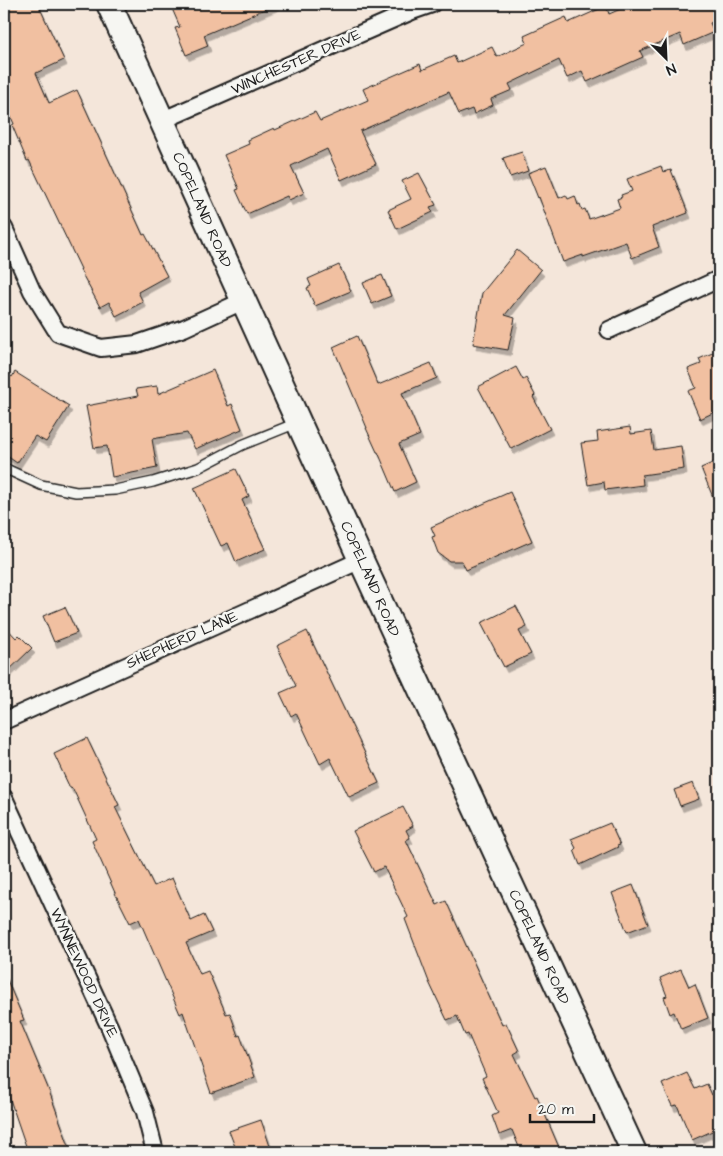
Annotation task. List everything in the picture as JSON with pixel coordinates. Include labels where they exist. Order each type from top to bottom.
[{"type":"street","name":"COPELAND ROAD","points":[[109,4],[361,560],[634,1152]]},
{"type":"street","name":"WINCHESTER DRIVE","points":[[161,121],[412,11],[432,4]]},
{"type":"street","points":[[4,228],[32,291],[58,334],[101,348],[137,344],[184,328],[243,301]]},
{"type":"street","points":[[609,330],[719,279]]},
{"type":"street","name":"SHEPHERD LANE","points":[[4,720],[361,560]]},
{"type":"street","name":"WYNNEWOOD DRIVE","points":[[4,798],[110,1028],[145,1112],[155,1152]]},
{"type":"lane","points":[[4,468],[41,485],[76,492],[115,490],[153,482],[198,468],[242,445],[299,422]]},
{"type":"building","points":[[4,4],[38,4],[64,60],[36,73],[49,103],[77,90],[143,235],[145,234],[167,276],[138,292],[143,302],[116,316],[109,302],[100,307],[80,270],[29,160],[27,161],[12,125],[14,124],[4,101]]},
{"type":"building","points":[[170,4],[277,4],[204,35],[208,46],[186,55],[175,28],[180,27]]},
{"type":"building","points":[[632,4],[719,4],[719,19],[710,23],[714,32],[684,45],[680,34],[640,51],[643,57],[587,82],[582,71],[567,78],[559,60],[509,84],[512,90],[491,99],[493,105],[474,114],[472,109],[459,114],[449,92],[360,131],[376,164],[341,180],[327,149],[291,166],[304,193],[289,200],[287,196],[247,214],[236,190],[239,189],[224,155],[249,144],[248,140],[315,112],[320,121],[368,100],[363,89],[420,64],[422,70],[454,56],[457,63],[492,47],[497,57],[527,43],[524,36],[566,17],[568,23],[606,6],[609,14]]},
{"type":"building","points":[[522,152],[528,171],[510,177],[503,158]]},
{"type":"building","points":[[546,166],[559,198],[566,195],[568,199],[575,196],[578,205],[580,204],[582,210],[585,209],[589,219],[620,208],[617,199],[622,197],[621,195],[632,191],[627,179],[661,166],[663,172],[671,170],[688,213],[652,227],[659,247],[632,258],[626,242],[563,262],[528,173]]},
{"type":"building","points":[[419,173],[436,205],[430,207],[433,212],[397,229],[388,210],[411,199],[402,181]]},
{"type":"building","points":[[517,250],[541,270],[505,315],[515,318],[508,350],[473,344],[482,293]]},
{"type":"building","points":[[339,265],[351,291],[315,306],[307,288],[311,286],[308,279]]},
{"type":"building","points":[[382,275],[391,296],[372,304],[363,283]]},
{"type":"building","points":[[357,336],[378,385],[431,363],[437,378],[402,393],[420,435],[399,444],[416,482],[395,492],[366,428],[333,347]]},
{"type":"building","points":[[719,350],[719,410],[700,419],[688,391],[696,388],[688,369],[701,364],[699,359]]},
{"type":"building","points":[[516,367],[523,380],[526,378],[535,395],[533,397],[550,429],[511,449],[478,387]]},
{"type":"building","points":[[213,370],[228,406],[232,404],[242,429],[195,449],[187,433],[152,439],[157,468],[112,477],[107,446],[94,448],[86,406],[138,396],[136,389],[157,386],[158,394]]},
{"type":"building","points":[[4,371],[12,377],[15,372],[69,406],[46,442],[35,436],[17,463],[4,454]]},
{"type":"building","points":[[630,427],[631,434],[651,431],[654,450],[681,446],[684,469],[642,475],[643,485],[605,490],[604,482],[588,485],[581,443],[598,441],[597,432]]},
{"type":"building","points":[[719,460],[719,512],[701,468]]},
{"type":"building","points":[[236,469],[249,496],[242,500],[265,549],[236,562],[228,543],[221,546],[194,488]]},
{"type":"building","points":[[510,492],[532,541],[466,570],[462,561],[449,561],[438,553],[432,537],[435,536],[431,527]]},
{"type":"building","points":[[516,606],[527,627],[519,631],[531,654],[504,667],[481,623]]},
{"type":"building","points":[[65,607],[77,633],[54,642],[43,616]]},
{"type":"building","points":[[4,625],[16,638],[19,635],[32,648],[4,675]]},
{"type":"building","points":[[307,631],[379,783],[349,797],[330,758],[320,764],[296,713],[291,716],[280,693],[296,686],[277,646]]},
{"type":"building","points":[[87,738],[119,805],[115,807],[154,886],[172,878],[191,921],[204,915],[212,932],[186,943],[200,974],[208,971],[226,1014],[230,1013],[255,1077],[211,1093],[183,1012],[180,1014],[139,919],[130,923],[116,895],[92,841],[96,839],[73,789],[70,788],[54,754]]},
{"type":"building","points":[[693,783],[699,799],[680,806],[674,790]]},
{"type":"building","points":[[403,807],[413,826],[406,830],[410,838],[406,840],[437,905],[446,901],[502,1025],[506,1023],[519,1051],[514,1054],[535,1097],[537,1096],[561,1152],[521,1152],[512,1130],[499,1135],[492,1116],[498,1113],[482,1078],[486,1076],[468,1034],[465,1035],[457,1016],[447,1020],[429,982],[405,919],[408,917],[384,867],[374,872],[353,831]]},
{"type":"building","points":[[610,823],[620,845],[580,865],[574,850],[576,848],[571,839]]},
{"type":"building","points":[[633,885],[648,924],[627,932],[612,893]]},
{"type":"building","points":[[681,969],[689,987],[695,984],[708,1018],[681,1029],[674,1012],[670,1014],[664,997],[667,996],[660,978]]},
{"type":"building","points":[[4,973],[24,1020],[20,1021],[48,1088],[71,1152],[28,1152],[4,1082]]},
{"type":"building","points":[[687,1073],[695,1089],[707,1084],[712,1095],[719,1092],[719,1128],[692,1140],[677,1105],[672,1106],[662,1084]]},
{"type":"building","points":[[261,1120],[272,1152],[237,1152],[229,1131]]}]
